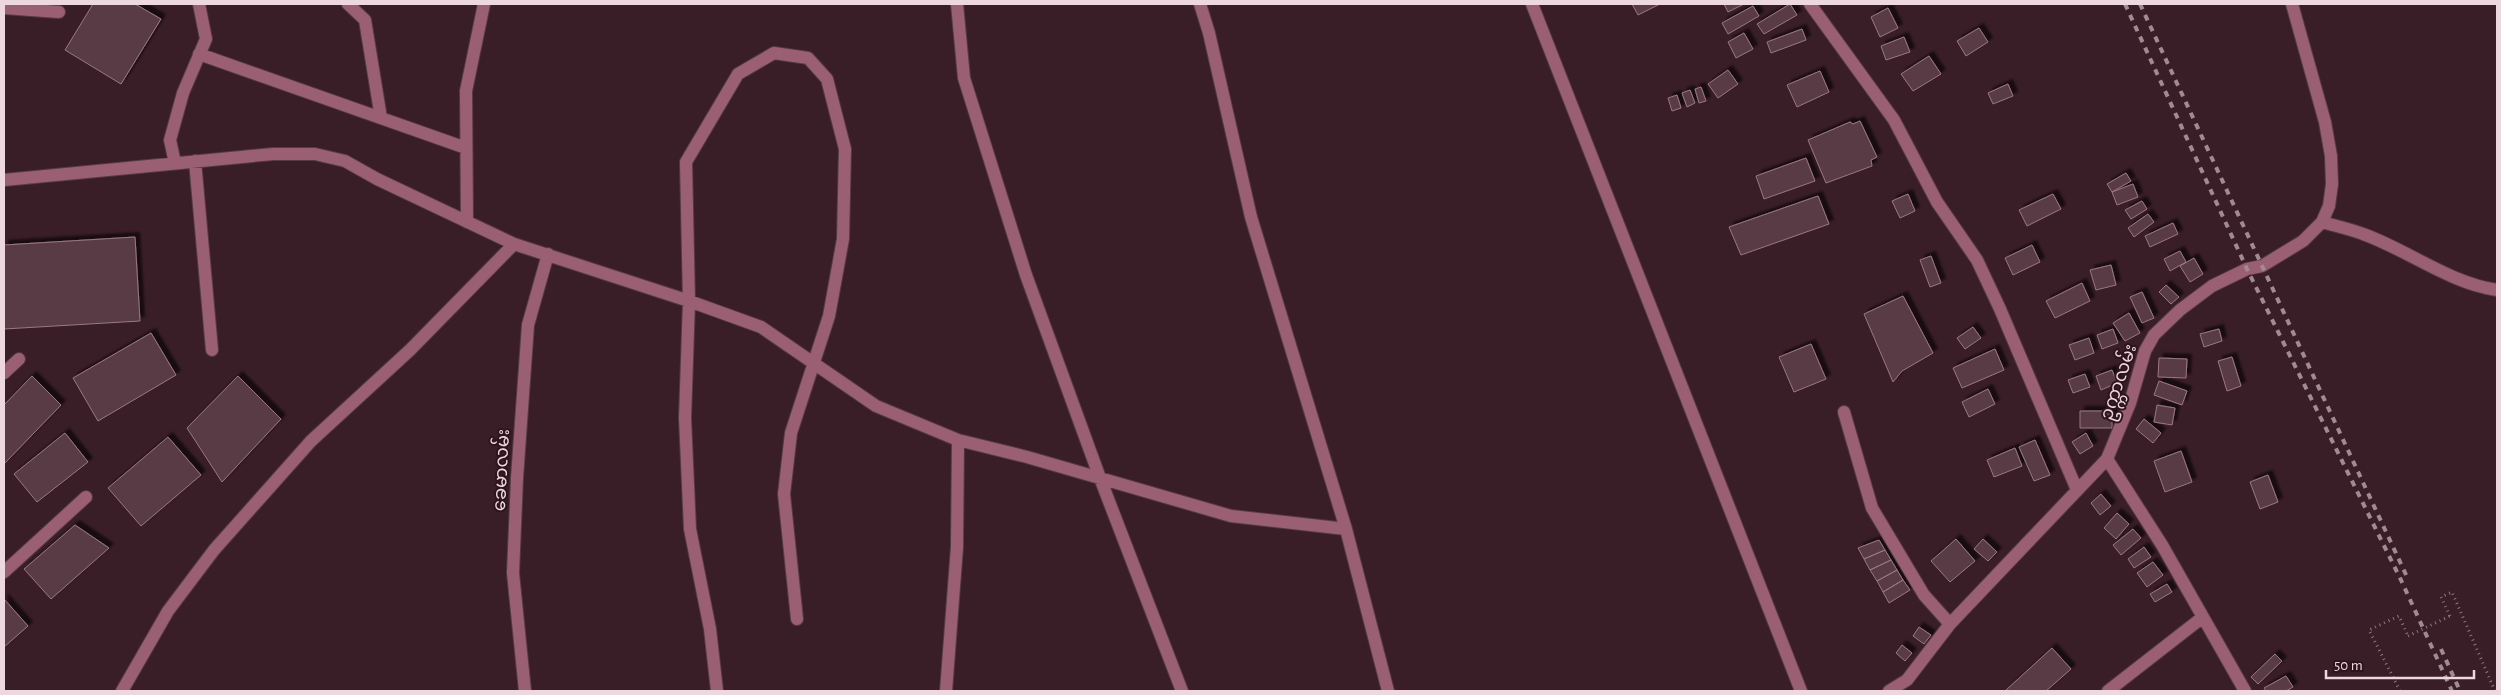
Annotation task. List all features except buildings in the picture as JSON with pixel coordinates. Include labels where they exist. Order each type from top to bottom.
[{"type":"street","points":[[175,163],[170,140],[183,93],[206,39],[199,4]]},
{"type":"street","points":[[348,4],[365,20],[381,118]]},
{"type":"street","points":[[467,222],[466,91],[484,4]]},
{"type":"street","points":[[957,4],[964,78],[1026,275],[1100,478],[1182,691]]},
{"type":"street","points":[[1200,4],[1209,33],[1251,216],[1346,529],[1388,691]]},
{"type":"street","points":[[1532,4],[1800,691]]},
{"type":"street","points":[[1810,4],[1894,120],[1936,202],[1976,260],[2000,309],[2077,490]]},
{"type":"street","name":"ဥက္ကာလမ်း","points":[[1889,691],[1907,680],[1950,624],[2107,459],[2130,403],[2145,351],[2154,335],[2180,310],[2212,286],[2248,269],[2262,266],[2303,241],[2322,222],[2329,206],[2332,184],[2331,156],[2325,122],[2292,4]]},
{"type":"street","points":[[4,8],[59,12]]},
{"type":"street","points":[[717,691],[710,628],[690,529],[685,418],[689,300],[686,162],[738,74],[774,53],[808,58],[827,78],[845,149],[843,239],[829,316],[791,433],[784,494],[797,619]]},
{"type":"street","points":[[199,54],[466,148]]},
{"type":"street","points":[[4,180],[273,154],[315,154],[345,162],[376,179],[514,244],[689,300],[761,327],[876,406],[958,440],[1231,516],[1346,529]]},
{"type":"street","points":[[194,161],[212,350]]},
{"type":"street","points":[[2322,222],[2363,234],[2430,266],[2481,287],[2497,290]]},
{"type":"street","points":[[122,691],[168,611],[214,550],[311,441],[410,350],[514,244]]},
{"type":"street","name":"ခေမာလမ်း","points":[[525,691],[513,573],[517,478],[528,325],[548,254]]},
{"type":"street","points":[[4,373],[19,359]]},
{"type":"street","points":[[1844,412],[1872,508],[1924,595],[1950,624]]},
{"type":"street","points":[[946,691],[958,547],[958,440]]},
{"type":"street","points":[[2107,459],[2162,545],[2245,691]]},
{"type":"street","points":[[4,572],[86,498]]},
{"type":"street","points":[[2108,691],[2203,617]]},
{"type":"path","points":[[2400,691],[2369,630],[2399,616],[2408,636],[2450,616],[2441,597],[2452,592],[2495,691]]},
{"type":"railway","points":[[2125,4],[2247,269],[2401,580],[2452,691]]},
{"type":"railway","points":[[2140,4],[2408,579]]},
{"type":"railway","points":[[2441,649],[2460,691]]}]
